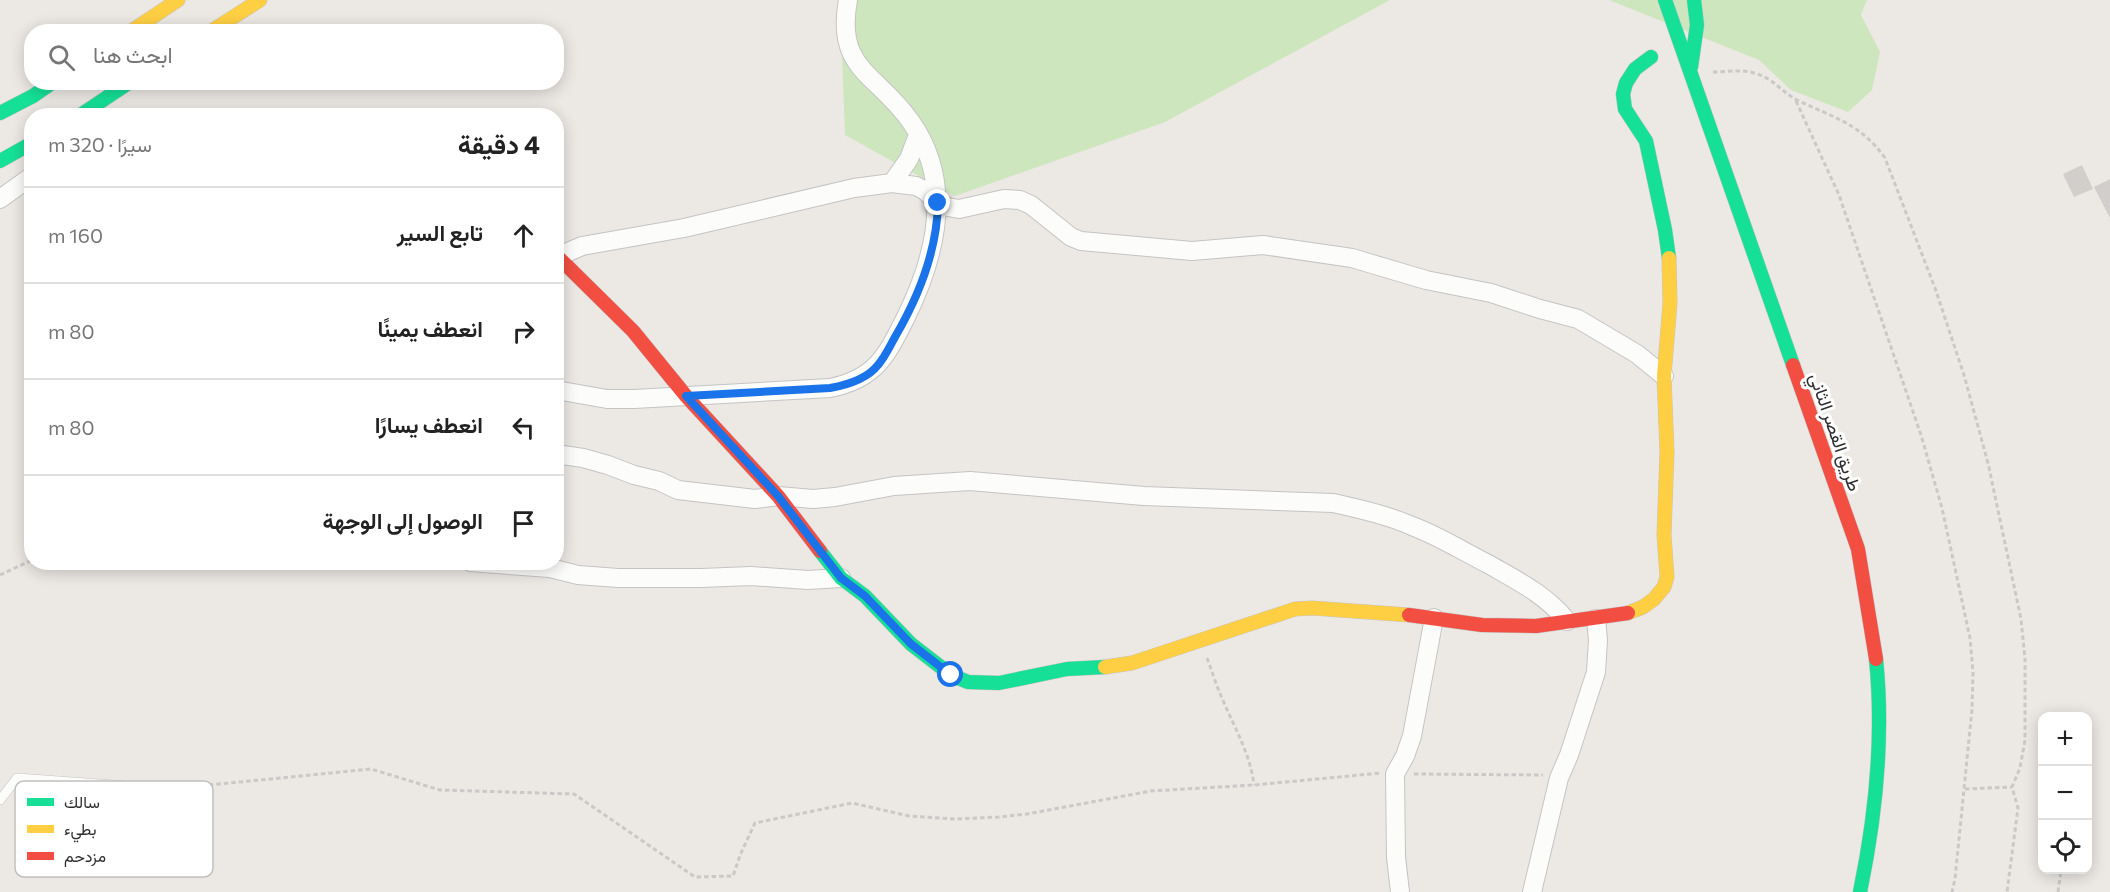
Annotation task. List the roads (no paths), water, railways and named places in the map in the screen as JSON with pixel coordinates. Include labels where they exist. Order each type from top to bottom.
[{"type":"street","points":[[142,24],[178,0]]},
{"type":"street","points":[[222,24],[260,0]]},
{"type":"street","points":[[564,391],[607,399],[830,388],[848,384],[878,366],[919,291],[929,260],[938,203],[931,163],[926,148],[912,123],[857,63],[850,51],[844,21],[848,0]]},
{"type":"street","points":[[1651,0],[1671,17]]},
{"type":"street","name":"طريق القصر الثاني","points":[[1665,0],[1858,549],[1871,618],[1878,685],[1879,751],[1869,851],[1860,892]]},
{"type":"street","points":[[1690,73],[1697,25],[1694,0]]},
{"type":"street","points":[[564,261],[633,331],[686,396],[778,496],[841,578],[865,596],[911,644],[935,664],[951,675],[968,682],[999,683],[1067,669],[1132,663],[1295,609],[1343,609],[1413,614],[1510,627],[1536,626],[1626,614],[1643,607],[1654,599],[1664,587],[1667,577],[1664,535],[1666,452],[1664,376],[1670,303],[1670,269],[1665,230],[1646,141],[1625,109],[1623,94],[1626,83],[1635,69],[1651,57]]},
{"type":"street","points":[[0,113],[42,90]]},
{"type":"street","points":[[91,108],[118,90]]},
{"type":"street","points":[[892,183],[909,159],[918,135]]},
{"type":"street","points":[[0,161],[24,148]]},
{"type":"street","points":[[0,199],[24,182]]},
{"type":"street","points":[[564,253],[582,246],[684,228],[854,188],[892,183],[915,186],[924,190],[938,203],[959,209],[1013,198],[1030,205],[1059,229],[1081,241],[1192,250],[1263,245],[1352,258],[1426,280],[1491,293],[1578,319],[1637,354],[1664,376]]},
{"type":"street","points":[[564,455],[583,458],[692,493],[755,499],[778,496],[813,499],[894,486],[970,481],[1144,496],[1333,503],[1412,525],[1450,543],[1542,595],[1567,621]]},
{"type":"street","points":[[558,570],[578,575],[618,578],[729,576],[808,580],[841,578]]},
{"type":"street","points":[[1400,892],[1396,857],[1395,774],[1412,736],[1434,618]]},
{"type":"street","points":[[1532,892],[1559,778],[1569,755],[1596,672],[1598,640],[1596,619]]},
{"type":"lane","points":[[0,800],[17,778],[58,781]]}]
